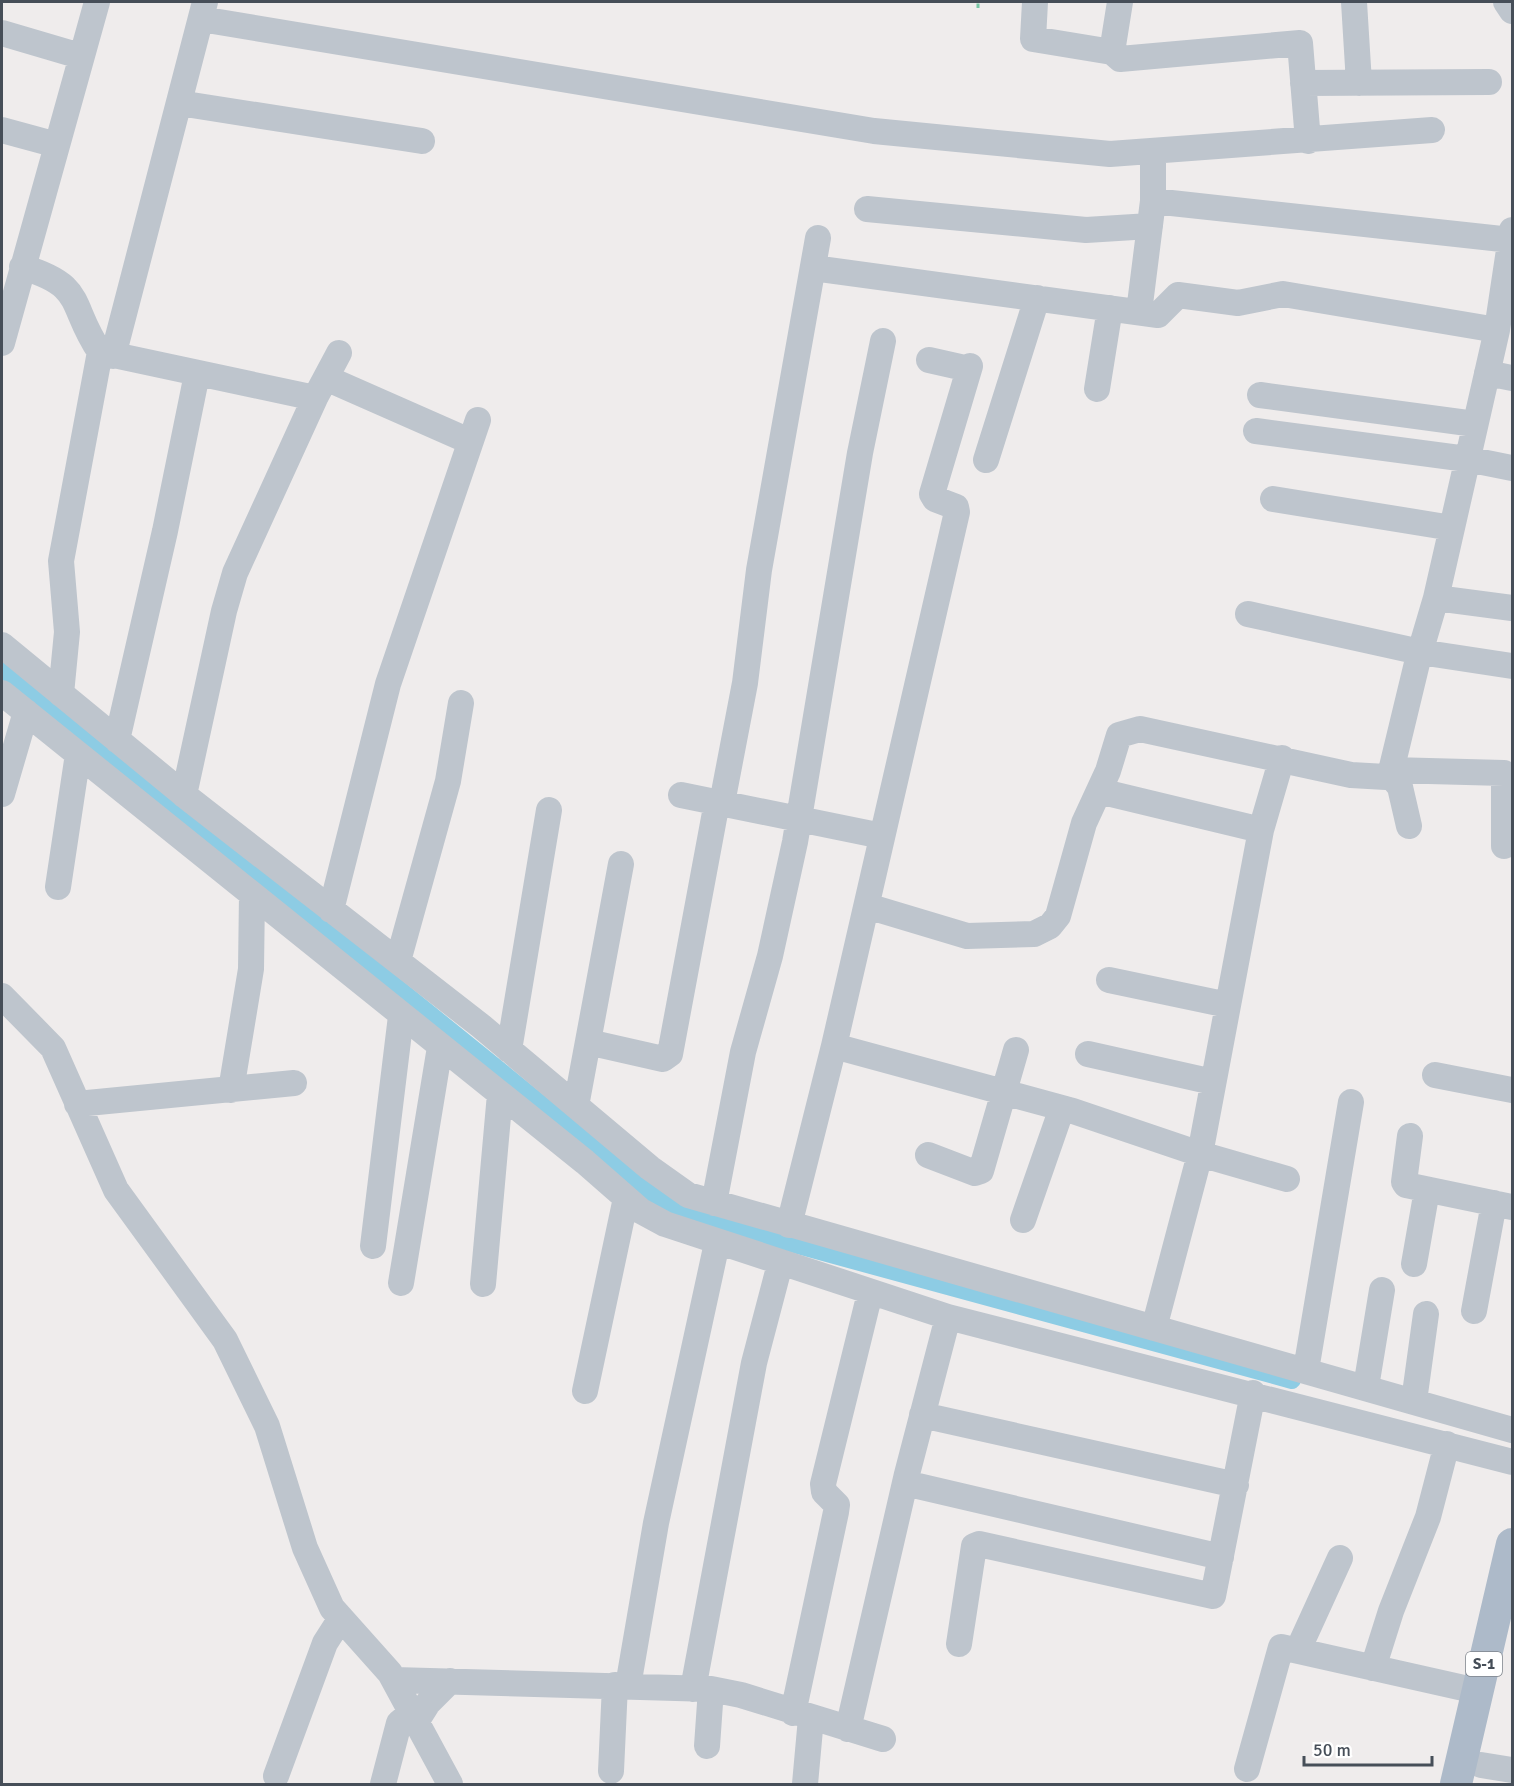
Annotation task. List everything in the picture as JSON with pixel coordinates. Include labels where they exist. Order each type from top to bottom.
[{"type":"main road","name":"S-1","points":[[1456,1785],[1512,1544]]},
{"type":"main road","name":"S-1","points":[[1478,1775],[1512,1620]]},
{"type":"street","points":[[2,343],[80,56],[97,2]]},
{"type":"street","points":[[1035,2],[1033,39],[1112,52],[1120,59],[1300,43],[1308,141]]},
{"type":"street","points":[[1112,52],[1120,2]]},
{"type":"street","points":[[1354,2],[1359,83]]},
{"type":"street","points":[[1506,2],[1512,11]]},
{"type":"street","points":[[61,694],[68,632],[61,561],[107,354],[179,103],[203,10],[874,131],[1110,154],[1432,130]]},
{"type":"street","points":[[2,33],[80,56]]},
{"type":"street","points":[[1303,83],[1489,82]]},
{"type":"street","points":[[179,103],[422,141]]},
{"type":"street","points":[[2,130],[57,145]]},
{"type":"street","points":[[1139,312],[1154,201],[1153,151]]},
{"type":"street","points":[[867,906],[967,936],[1034,934],[1050,926],[1058,916],[1084,823],[1099,791],[1119,735],[1140,729],[1282,758],[1351,775],[1386,777],[1391,772],[1420,652],[1436,598],[1497,330],[1512,235],[1154,201]]},
{"type":"street","points":[[867,209],[1086,230],[1150,226]]},
{"type":"street","points":[[588,1042],[663,1059],[670,1054],[745,682],[759,570],[818,238]]},
{"type":"street","points":[[22,267],[47,274],[64,284],[73,297],[91,339],[107,354],[196,374],[321,388],[474,430],[448,514],[388,684],[331,910]]},
{"type":"street","points":[[813,268],[1158,315],[1178,295],[1238,303],[1284,294],[1497,330]]},
{"type":"street","points":[[986,460],[1037,298]]},
{"type":"street","points":[[1097,389],[1110,308]]},
{"type":"street","points":[[714,1203],[743,1052],[770,956],[799,819],[860,453],[883,341]]},
{"type":"street","points":[[184,795],[224,611],[235,573],[339,353]]},
{"type":"street","points":[[789,1225],[867,906],[957,512],[956,507],[935,499],[932,494],[970,368],[928,360]]},
{"type":"street","points":[[1487,373],[1512,378]]},
{"type":"street","points":[[117,740],[165,531],[196,374]]},
{"type":"street","points":[[1260,395],[1475,424]]},
{"type":"street","points":[[1256,431],[1467,459],[1512,468]]},
{"type":"street","points":[[1273,499],[1452,528]]},
{"type":"street","points":[[1436,598],[1512,608]]},
{"type":"street","points":[[1248,614],[1420,652],[1512,666]]},
{"type":"street","points":[[2,645],[184,795],[509,1050],[650,1168],[688,1194],[789,1225],[1512,1430]]},
{"type":"street","points":[[2,693],[500,1094],[641,1211],[665,1224],[780,1264],[948,1317],[1253,1393],[1512,1462]]},
{"type":"street","points":[[398,961],[448,781],[461,703]]},
{"type":"street","points":[[2,794],[26,712]]},
{"type":"street","points":[[58,886],[78,754]]},
{"type":"street","points":[[1154,1328],[1200,1154],[1261,830],[1282,758]]},
{"type":"street","points":[[1391,772],[1400,787],[1409,826]]},
{"type":"street","points":[[1391,772],[1504,773],[1504,846]]},
{"type":"street","points":[[1099,791],[1261,830]]},
{"type":"street","points":[[681,795],[882,836]]},
{"type":"street","points":[[509,1050],[549,810]]},
{"type":"street","points":[[576,1106],[621,864]]},
{"type":"street","points":[[231,1090],[251,969],[252,894]]},
{"type":"street","points":[[1109,980],[1228,1005]]},
{"type":"street","points":[[2,996],[53,1048],[116,1190],[225,1340],[267,1426],[305,1548],[332,1608],[394,1680],[450,1785]]},
{"type":"street","points":[[373,1246],[401,1016]]},
{"type":"street","points":[[834,1046],[1062,1108],[1200,1154],[1287,1179]]},
{"type":"street","points":[[401,1283],[440,1047]]},
{"type":"street","points":[[928,1155],[975,1173],[981,1171],[1016,1050]]},
{"type":"street","points":[[1088,1054],[1213,1082]]},
{"type":"street","points":[[1435,1075],[1512,1090]]},
{"type":"street","points":[[77,1104],[294,1083]]},
{"type":"street","points":[[483,1284],[500,1094]]},
{"type":"street","points":[[1306,1370],[1351,1102]]},
{"type":"street","points":[[1023,1220],[1062,1108]]},
{"type":"street","points":[[1410,1136],[1404,1182],[1427,1190],[1503,1205],[1474,1311]]},
{"type":"street","points":[[1414,1264],[1427,1190]]},
{"type":"street","points":[[585,1391],[626,1198]]},
{"type":"street","points":[[611,1771],[621,1686],[717,1243]]},
{"type":"street","points":[[707,1746],[702,1689],[754,1363],[780,1264]]},
{"type":"street","points":[[1366,1387],[1382,1290]]},
{"type":"street","points":[[805,1785],[802,1715],[837,1505],[824,1492],[823,1484],[870,1293]]},
{"type":"street","points":[[1414,1401],[1426,1314]]},
{"type":"street","points":[[848,1729],[904,1483],[948,1317]]},
{"type":"street","points":[[959,1644],[974,1546],[979,1544],[1213,1596],[1253,1393]]},
{"type":"street","points":[[922,1415],[1236,1485]]},
{"type":"street","points":[[1373,1668],[1391,1611],[1428,1517],[1446,1444]]},
{"type":"street","points":[[904,1483],[1221,1557]]},
{"type":"street","points":[[1298,1650],[1340,1558]]},
{"type":"street","points":[[276,1776],[325,1643],[341,1618]]},
{"type":"street","points":[[1247,1769],[1281,1647],[1477,1690]]},
{"type":"street","points":[[394,1680],[702,1689],[741,1695],[883,1738]]},
{"type":"street","points":[[383,1785],[399,1723],[413,1718],[450,1682]]},
{"type":"street","points":[[1478,1775],[1512,1770]]},
{"type":"path","points":[[978,2],[978,8]]},
{"type":"waterway","points":[[2,668],[658,1199],[706,1220],[1292,1380]]}]
